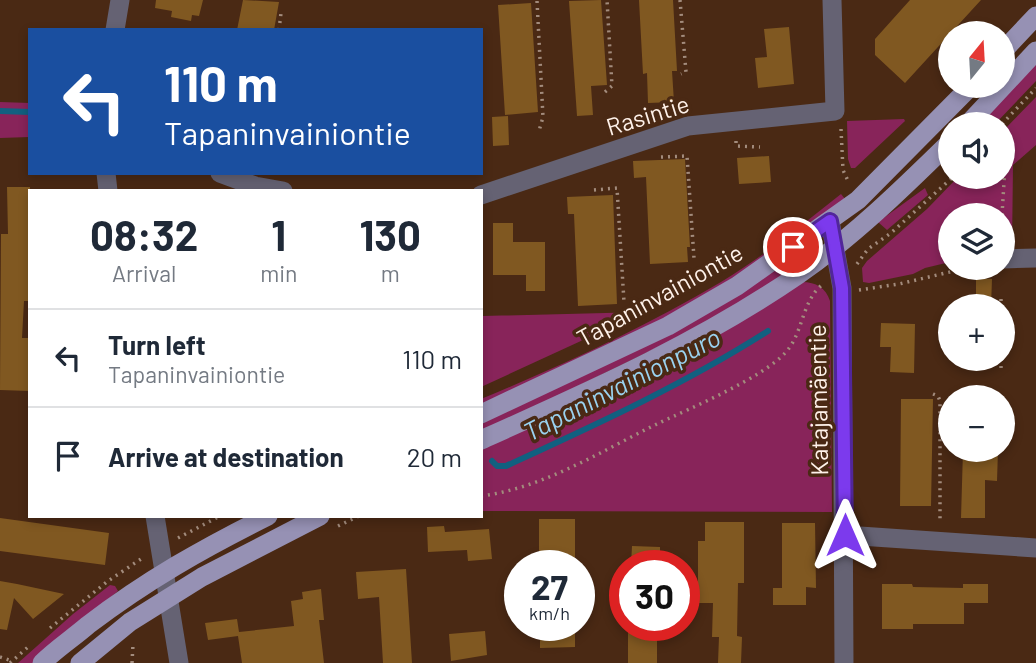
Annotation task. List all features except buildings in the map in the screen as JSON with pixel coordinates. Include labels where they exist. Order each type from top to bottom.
[{"type":"main road","points":[[1015,38],[1036,16]]},
{"type":"main road","points":[[979,112],[1036,51]]},
{"type":"main road","name":"Tapaninvainiontie","points":[[483,413],[668,326],[737,286],[858,200],[959,98]]},
{"type":"main road","name":"Tapaninvainiontie","points":[[483,439],[618,378],[693,339],[798,275],[869,220],[938,154]]},
{"type":"main road","points":[[42,663],[127,595],[198,551],[264,518]]},
{"type":"main road","points":[[80,663],[130,622],[202,577],[316,518]]},
{"type":"street","points":[[115,28],[120,0]]},
{"type":"street","points":[[832,0],[835,111]]},
{"type":"street","name":"Rasintie","points":[[483,194],[688,126],[835,111]]},
{"type":"street","points":[[225,175],[272,189]]},
{"type":"street","name":"Katajamäentie","points":[[830,221],[842,288],[844,663]]},
{"type":"street","points":[[1015,259],[1036,258]]},
{"type":"street","points":[[155,518],[179,663]]},
{"type":"street","points":[[845,535],[1036,548]]},
{"type":"path","points":[[605,92],[612,86],[607,0]]},
{"type":"path","points":[[680,0],[686,72],[681,74]]},
{"type":"path","points":[[537,1],[543,117],[539,131]]},
{"type":"path","points":[[279,28],[281,13]]},
{"type":"path","points":[[1015,112],[1036,88]]},
{"type":"path","points":[[835,111],[840,122],[843,170],[848,182],[842,187]]},
{"type":"path","points":[[661,158],[687,156],[694,258]]},
{"type":"path","points":[[594,190],[617,188],[624,302]]},
{"type":"path","points":[[857,271],[858,263],[868,248],[899,226],[940,189]]},
{"type":"path","points":[[858,282],[858,290],[938,275]]},
{"type":"path","points":[[483,496],[512,490],[564,469],[691,408],[767,367],[785,354],[794,342],[808,302],[820,286]]},
{"type":"path","points":[[933,394],[938,396],[940,401],[940,541]]},
{"type":"path","points":[[0,657],[12,661]]},
{"type":"shaded area","points":[[1036,60],[1036,81],[1006,112],[990,112],[1003,98],[1015,98],[1015,84]]},
{"type":"shaded area","points":[[1036,97],[1036,145],[1015,163],[1015,119]]},
{"type":"shaded area","points":[[0,102],[28,103],[28,137],[0,138]]},
{"type":"shaded area","points":[[847,121],[905,121],[855,168],[851,168],[848,159]]},
{"type":"shaded area","points":[[925,188],[928,195],[887,230],[878,222]]},
{"type":"shaded area","points":[[946,189],[1013,189],[1013,203],[938,203],[938,265],[913,274],[863,282],[862,268],[867,261]]},
{"type":"shaded area","points":[[841,194],[845,199],[812,225],[687,308],[483,406],[483,398],[603,345],[721,282],[797,229]]},
{"type":"shaded area","points":[[805,248],[810,250],[810,256],[726,314],[483,432],[483,420]]},
{"type":"shaded area","points":[[802,282],[820,287],[830,301],[832,512],[483,511],[483,446]]},
{"type":"shaded area","points":[[644,312],[483,386],[483,316]]},
{"type":"shaded area","points":[[110,585],[115,586],[118,591],[33,663],[18,663],[73,614]]},
{"type":"waterway","name":"Tapaninvainionpuro","points":[[0,111],[28,112]]},
{"type":"waterway","name":"Tapaninvainionpuro","points":[[492,461],[497,466],[506,466],[573,435],[672,386],[768,331]]},
{"type":"route","points":[[793,247],[830,221],[842,288],[845,535]]}]
